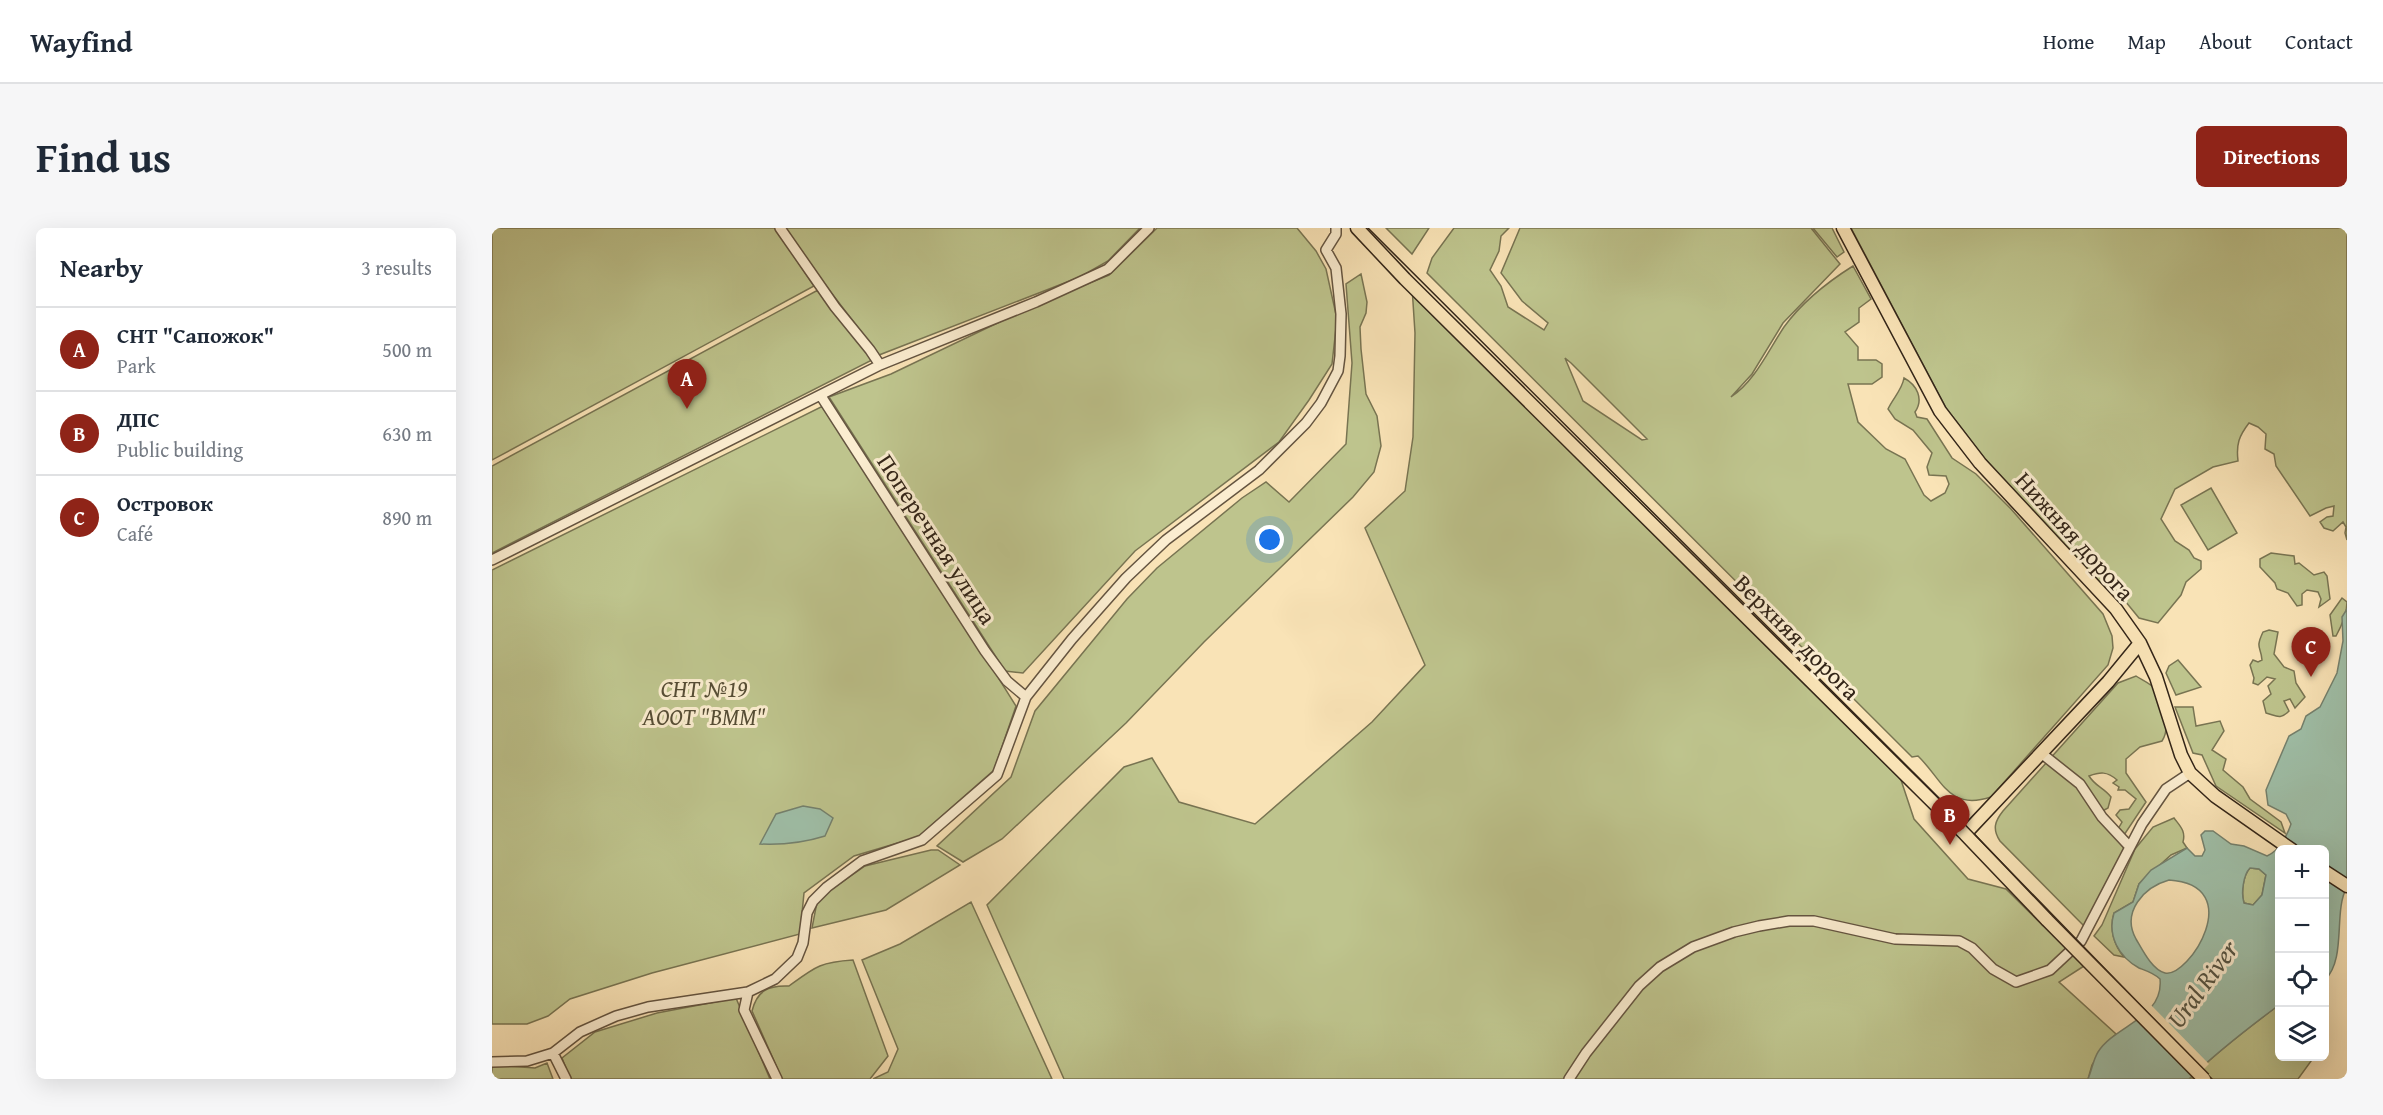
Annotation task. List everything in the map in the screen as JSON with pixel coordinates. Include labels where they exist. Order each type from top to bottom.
[{"type":"main road","name":"Верхняя дорога","points":[[1357,228],[1405,279],[1965,834],[2204,1079]]},
{"type":"main road","name":"Нижняя дорога","points":[[1843,228],[1940,411],[1980,463],[2116,609],[2140,643],[2156,677],[2181,754],[2190,773],[2215,796],[2286,845]]},
{"type":"main road","points":[[1965,834],[2108,682],[2140,643]]},
{"type":"main road","points":[[2329,874],[2347,886]]},
{"type":"street","points":[[780,228],[834,307],[880,365]]},
{"type":"street","points":[[492,560],[880,365],[1036,302],[1108,269],[1149,228]]},
{"type":"street","points":[[492,1062],[527,1061],[553,1053],[580,1032],[616,1016],[648,1007],[748,992],[775,979],[797,958],[803,943],[807,913],[813,902],[827,887],[862,861],[922,840],[997,775],[1026,697],[1072,639],[1126,578],[1166,540],[1259,470],[1306,423],[1321,403],[1338,371],[1340,356],[1341,314],[1336,268],[1326,250],[1336,234],[1336,228]]},
{"type":"street","name":"Поперечная улица","points":[[821,396],[985,651],[1007,681],[1026,697]]},
{"type":"street","points":[[2041,753],[2080,784],[2102,817],[2129,846]]},
{"type":"street","points":[[1569,1079],[1586,1053],[1639,986],[1660,967],[1693,947],[1734,932],[1759,926],[1814,921],[1895,939],[1959,941],[1972,948],[1993,969],[2016,982],[2030,979],[2050,970],[2081,941],[2129,846],[2166,789],[2190,773]]},
{"type":"street","points":[[748,992],[744,1010],[777,1079]]},
{"type":"street","points":[[553,1053],[566,1079]]},
{"type":"green space","points":[[492,228],[775,228],[814,286],[492,460]]},
{"type":"green space","points":[[785,228],[1140,228],[1108,261],[1080,277],[879,355]]},
{"type":"green space","points":[[1157,228],[1297,228],[1316,251],[1326,269],[1337,319],[1332,364],[1279,442],[1135,551],[1023,673],[1005,671],[829,397],[891,374],[1035,305],[1109,275]]},
{"type":"green space","points":[[1386,228],[1429,228],[1412,254]]},
{"type":"green space","points":[[1454,228],[1509,228],[1501,236],[1499,251],[1490,270],[1501,286],[1508,307],[1544,330],[1548,323],[1522,301],[1501,273],[1520,228],[1811,228],[1840,264],[1783,323],[1752,374],[1731,397],[1754,374],[1784,327],[1799,309],[1824,286],[1853,266],[1871,299],[1859,308],[1859,322],[1845,332],[1858,347],[1858,360],[1876,360],[1882,364],[1882,377],[1872,384],[1848,384],[1858,422],[1886,449],[1905,459],[1924,495],[1931,501],[1945,493],[1949,484],[1946,476],[1929,475],[1927,467],[1932,453],[1913,430],[1895,419],[1888,409],[1904,378],[1912,384],[1919,397],[1915,412],[1917,417],[1927,419],[1952,458],[1976,474],[2011,509],[2103,614],[2112,636],[2113,648],[2108,665],[1991,797],[1965,800],[1956,797],[1918,756],[1912,757],[1427,273],[1432,258]],"holes":[[[1565,358],[1647,439],[1642,440],[1583,401]]]},
{"type":"green space","points":[[1813,228],[1832,228],[1844,252],[1837,257]]},
{"type":"green space","points":[[1851,228],[2347,228],[2347,540],[2346,527],[2343,522],[2333,531],[2324,528],[2320,522],[2333,516],[2334,506],[2310,516],[2276,466],[2274,454],[2265,449],[2266,434],[2249,423],[2239,440],[2238,461],[2213,467],[2175,489],[2161,519],[2175,541],[2189,550],[2194,558],[2201,561],[2201,569],[2186,582],[2181,595],[2158,623],[2139,618],[2117,591],[2095,580],[1985,459],[1946,408]]},
{"type":"green space","points":[[1361,274],[1367,302],[1366,313],[1360,327],[1366,394],[1377,416],[1381,446],[1374,472],[1353,497],[1204,642],[1126,723],[1002,839],[963,862],[937,846],[1011,777],[1035,711],[1127,599],[1157,568],[1242,498],[1266,482],[1289,502],[1346,444],[1352,363],[1346,284]]},
{"type":"green space","points":[[1412,287],[1900,777],[1914,819],[1968,879],[2006,889],[2084,966],[2059,982],[2116,1034],[2105,1044],[2092,1065],[2088,1079],[1064,1079],[987,905],[1124,767],[1152,758],[1179,802],[1255,824],[1372,722],[1425,665],[1365,528],[1405,491],[1413,437],[1415,333]]},
{"type":"green space","points":[[818,290],[872,360],[492,553],[492,466]]},
{"type":"green space","name":"СНТ №19 АООТ \"ВММ\"","points":[[823,406],[1016,706],[994,770],[918,837],[854,856],[804,893],[800,934],[652,973],[570,999],[548,1016],[527,1024],[492,1024],[492,570]]},
{"type":"green space","points":[[2211,488],[2237,533],[2208,550],[2181,505]]},
{"type":"green space","points":[[2271,553],[2294,556],[2295,564],[2299,563],[2314,575],[2324,572],[2327,576],[2330,599],[2319,607],[2321,599],[2318,592],[2307,590],[2302,594],[2302,605],[2297,606],[2288,593],[2277,589],[2275,583],[2260,567],[2260,559]]},
{"type":"green space","points":[[2342,598],[2347,602],[2346,611],[2336,636],[2333,636],[2330,615]]},
{"type":"green space","points":[[2269,630],[2278,632],[2274,654],[2284,667],[2294,671],[2296,683],[2305,697],[2295,708],[2290,699],[2284,701],[2289,711],[2281,716],[2266,713],[2263,701],[2271,694],[2268,686],[2275,679],[2267,677],[2258,685],[2253,683],[2254,678],[2250,665],[2253,660],[2258,662],[2262,660],[2259,642],[2263,632]]},
{"type":"green space","points":[[2178,660],[2201,687],[2176,695],[2166,673],[2169,666]]},
{"type":"green space","points":[[2136,676],[2156,690],[2162,702],[2166,723],[2165,736],[2162,741],[2140,747],[2126,759],[2126,773],[2146,802],[2124,835],[2118,829],[2122,822],[2116,815],[2120,810],[2129,809],[2136,799],[2125,790],[2118,790],[2119,787],[2113,783],[2117,780],[2110,775],[2100,773],[2089,776],[2111,797],[2108,808],[2097,814],[2124,848],[2092,918],[2084,926],[2000,841],[1996,833],[1996,825],[2003,811],[2118,683]]},
{"type":"green space","points":[[2175,707],[2193,707],[2196,726],[2220,721],[2224,731],[2212,750],[2226,759],[2223,770],[2243,787],[2250,799],[2281,822],[2285,833],[2216,786],[2202,755],[2193,753]]},
{"type":"green space","points":[[2174,818],[2182,829],[2183,842],[2187,848],[2171,855],[2139,884],[2133,902],[2114,913],[2113,936],[2124,957],[2114,955],[2094,936],[2102,925],[2135,849],[2153,827]]},
{"type":"green space","points":[[938,850],[960,865],[886,910],[812,928],[817,902],[822,896],[865,866]]},
{"type":"green space","points":[[2250,868],[2259,869],[2266,875],[2262,895],[2253,905],[2244,903],[2243,895],[2244,880]]},
{"type":"green space","points":[[971,902],[1052,1079],[873,1079],[888,1072],[898,1049],[862,960],[900,944]]},
{"type":"green space","points":[[853,960],[888,1056],[870,1079],[782,1079],[752,1011],[754,1004],[760,994],[769,988],[789,986],[805,974],[825,964]]},
{"type":"green space","points":[[736,998],[770,1079],[570,1079],[562,1058],[595,1032],[657,1013]]},
{"type":"green space","points":[[2275,1008],[2275,1061],[2311,1061],[2298,1079],[2189,1079]]},
{"type":"green space","points":[[547,1063],[553,1079],[492,1079],[492,1065],[535,1068]]},
{"type":"water","points":[[2347,609],[2347,887],[2341,909],[2336,960],[2329,975],[2329,845],[2280,845],[2291,824],[2286,814],[2268,805],[2266,790],[2289,736],[2301,729],[2306,716],[2320,707],[2337,673],[2343,641],[2342,617]]},
{"type":"water","points":[[803,806],[820,809],[833,818],[825,836],[793,843],[760,844],[776,814]]},
{"type":"water","name":"Ural River","points":[[2205,831],[2213,831],[2231,844],[2244,846],[2267,856],[2275,850],[2275,1008],[2233,1040],[2189,1079],[2088,1079],[2098,1052],[2115,1035],[2147,1012],[2159,992],[2160,979],[2132,963],[2116,945],[2112,930],[2114,913],[2133,902],[2139,884],[2151,870],[2187,848],[2195,856],[2202,856],[2205,850],[2201,835]],"holes":[[[2250,868],[2259,869],[2266,875],[2262,895],[2253,905],[2244,903],[2244,880]],[[2169,880],[2192,886],[2205,897],[2209,913],[2206,930],[2198,947],[2187,961],[2175,971],[2165,973],[2152,964],[2136,939],[2132,929],[2133,910],[2144,895],[2160,883]]]},
{"type":"pier","points":[[2150,1004],[2209,1064],[2196,1077],[2141,1013]]},
{"type":"tram line","points":[[1368,228],[1942,801],[2212,1079]]},
{"type":"place","name":"СНТ \"Сапожок\"","points":[[687,409]]},
{"type":"place","name":"Островок","points":[[2311,677]]},
{"type":"place","name":"ДПС","points":[[1950,845]]}]
